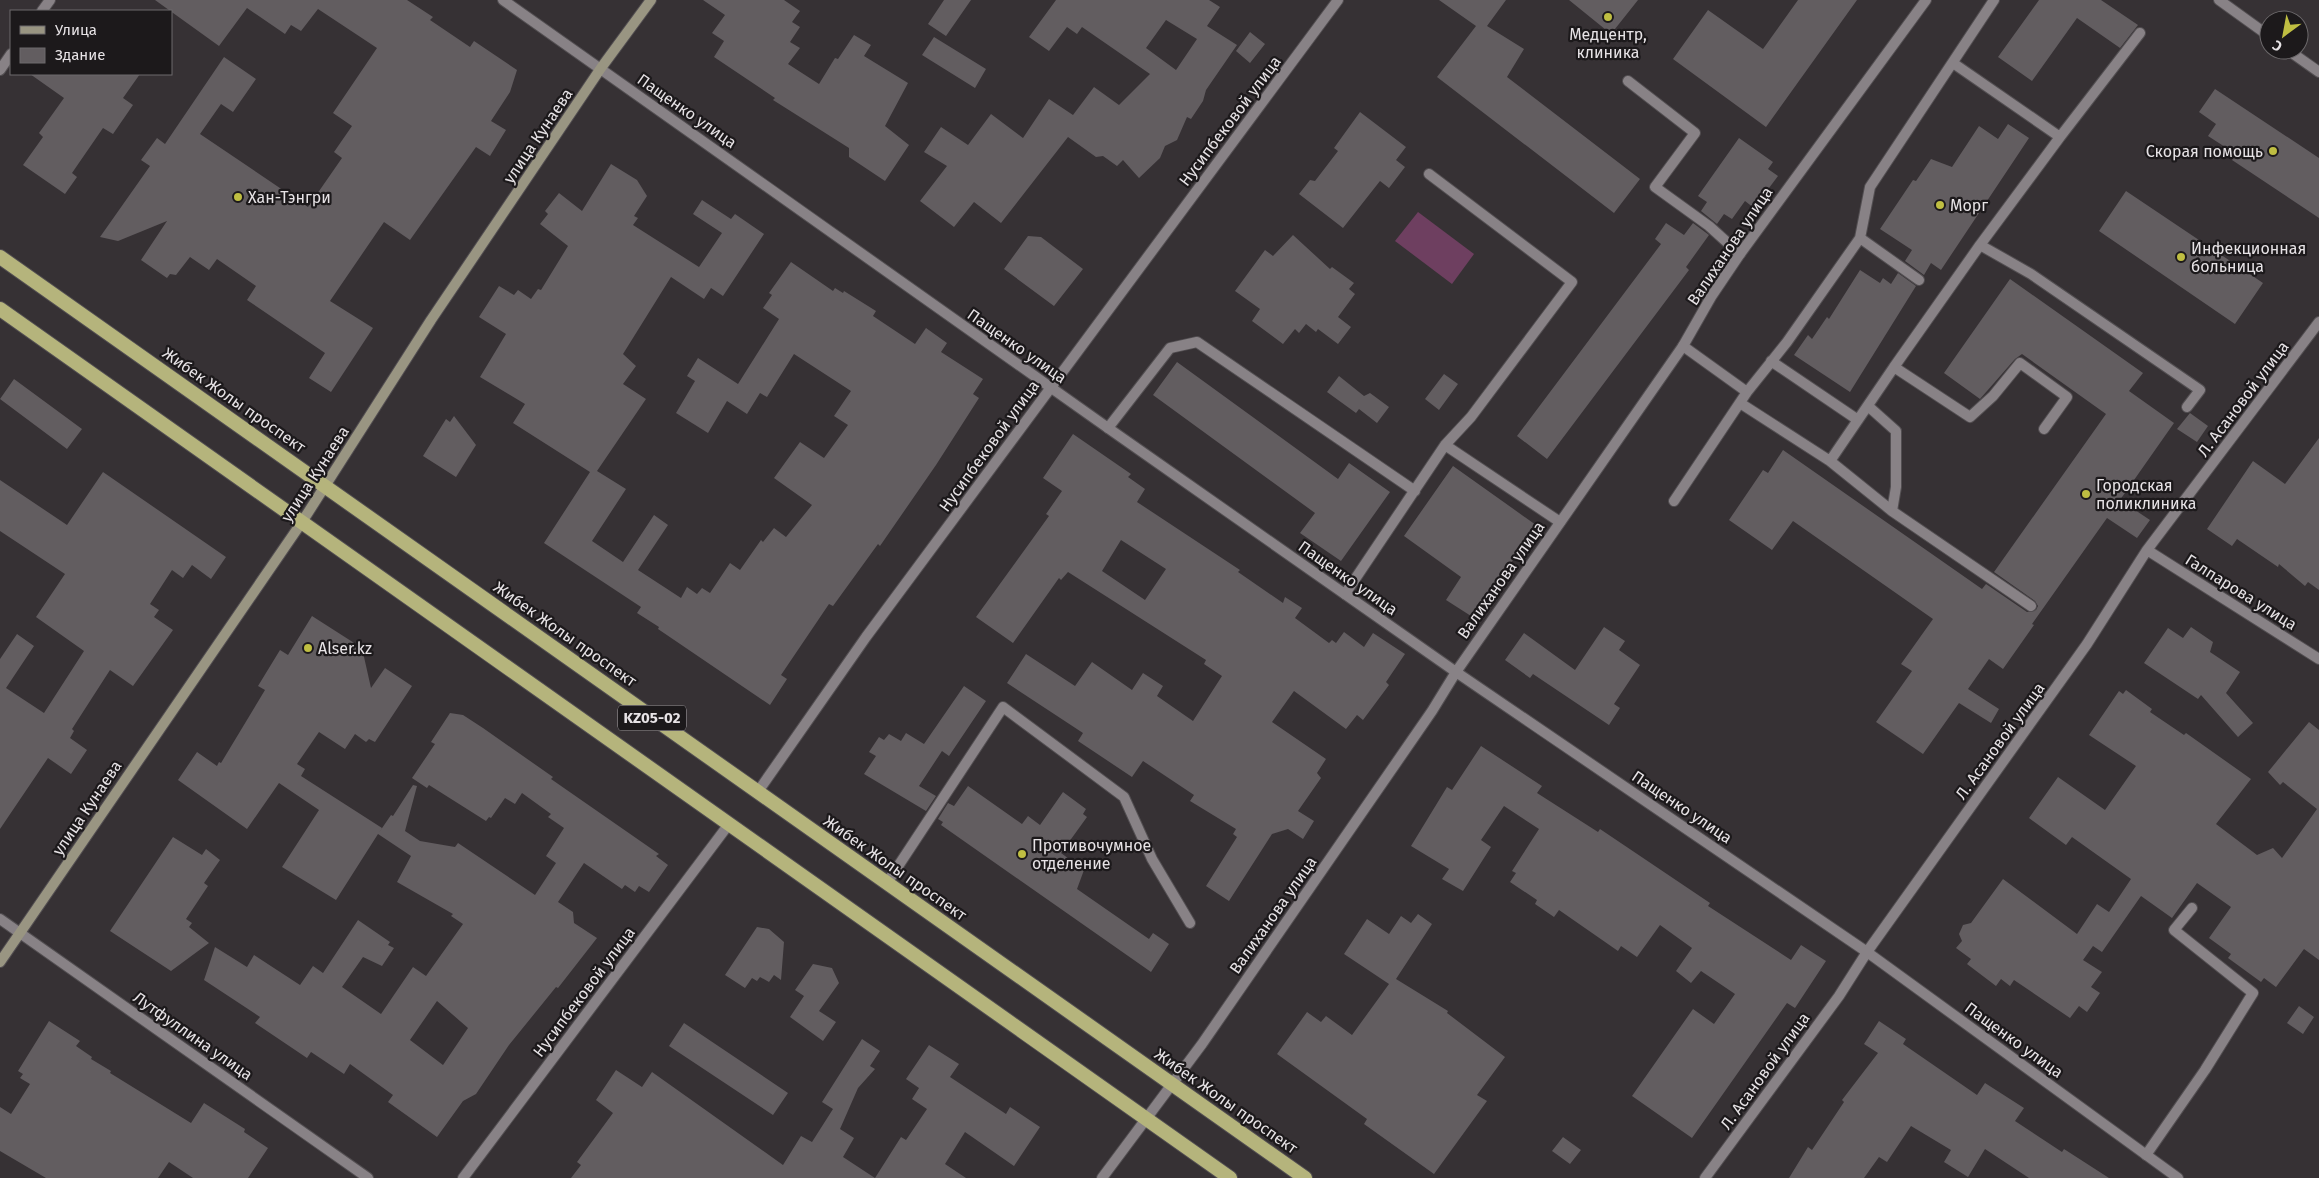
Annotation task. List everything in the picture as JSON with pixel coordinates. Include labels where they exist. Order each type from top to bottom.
[{"type":"highway","name":"Жибек Жолы проспект","points":[[0,257],[1305,1178]]},
{"type":"highway","name":"KZ05-02","points":[[0,309],[1230,1178]]},
{"type":"main road","name":"улица Кунаева","points":[[0,962],[302,522],[430,320],[601,68],[651,0]]},
{"type":"street","name":"Пащенко улица","points":[[503,0],[1050,388],[1456,672],[1867,952],[2178,1178]]},
{"type":"street","name":"Нусипбековой улица","points":[[757,793],[866,637],[1338,0]]},
{"type":"street","name":"Валиханова улица","points":[[1102,1178],[1258,963],[1432,711],[1456,672],[1683,346],[1711,297],[1740,254],[1926,0]]},
{"type":"street","points":[[1674,501],[1747,392],[1860,238],[1870,187],[1994,0]]},
{"type":"street","points":[[2218,0],[2259,29]]},
{"type":"street","points":[[1830,461],[1980,245],[2140,33]]},
{"type":"street","points":[[0,70],[10,55]]},
{"type":"street","points":[[2302,60],[2319,72]]},
{"type":"street","points":[[1953,63],[2060,137]]},
{"type":"street","points":[[1628,81],[1695,132],[1655,187],[1709,226],[1740,254]]},
{"type":"street","points":[[1345,594],[1445,445],[1472,417],[1572,282],[1429,174]]},
{"type":"street","points":[[1860,238],[1919,280]]},
{"type":"street","points":[[1980,245],[2031,274],[2200,390],[2187,407]]},
{"type":"street","name":"Л. Асановой улица","points":[[1705,1178],[1838,996],[1867,952],[2087,644],[2147,550],[2319,322]]},
{"type":"street","points":[[1108,428],[1170,348],[1197,342],[1415,491]]},
{"type":"street","points":[[1683,346],[1747,392]]},
{"type":"street","points":[[1771,361],[1858,420]]},
{"type":"street","points":[[1894,367],[1970,417],[1993,396],[2020,362],[2067,397],[2044,429]]},
{"type":"street","points":[[1740,403],[1830,461],[1892,511],[2031,606]]},
{"type":"street","points":[[1868,406],[1896,431],[1896,487],[1892,511]]},
{"type":"street","points":[[1445,445],[1560,522]]},
{"type":"street","name":"Галпарова улица","points":[[2147,550],[2319,659]]},
{"type":"street","points":[[887,883],[1003,707],[1124,796],[1152,859],[1190,923]]},
{"type":"street","name":"Нусипбековой улица","points":[[463,1178],[729,824]]},
{"type":"street","points":[[2146,1155],[2205,1070],[2252,993],[2174,930],[2192,908]]},
{"type":"street","name":"Лутфуллина улица","points":[[0,919],[368,1178]]},
{"type":"shaded area","points":[[1418,212],[1474,254],[1452,284],[1395,241]]},
{"type":"building","points":[[155,0],[407,0],[433,17],[430,20],[470,47],[474,41],[517,70],[510,92],[491,121],[506,130],[490,156],[476,147],[410,240],[384,222],[330,301],[373,328],[331,392],[309,378],[325,353],[247,300],[256,286],[217,259],[209,270],[190,257],[176,275],[170,274],[167,278],[141,260],[167,221],[118,241],[100,237],[150,166],[141,160],[157,138],[165,144],[224,57],[256,79],[233,112],[221,104],[200,134],[308,207],[342,158],[334,152],[352,126],[333,113],[377,48],[318,9],[301,31],[291,25],[285,34],[247,8],[219,46],[172,12],[172,10],[169,10]]},
{"type":"building","points":[[703,0],[784,0],[800,11],[792,22],[800,27],[790,42],[800,48],[788,64],[819,84],[835,58],[838,59],[854,35],[871,45],[864,56],[908,83],[885,126],[909,145],[885,181],[849,157],[849,148],[773,100],[775,98],[714,57],[724,41],[712,33],[725,15]]},
{"type":"building","points":[[944,0],[971,0],[946,36],[928,24]]},
{"type":"building","points":[[1056,0],[1209,0],[1220,7],[1207,26],[1237,45],[1206,90],[1203,101],[1191,119],[1187,117],[1177,140],[1165,146],[1160,158],[1139,178],[1123,160],[1117,166],[1103,156],[1096,157],[1068,137],[1001,223],[974,202],[954,227],[920,201],[947,166],[924,152],[941,127],[968,145],[991,114],[1023,138],[1049,99],[1073,115],[1094,87],[1119,105],[1150,74],[1082,27],[1077,34],[1067,27],[1049,51],[1029,37]],"holes":[[[1166,20],[1197,39],[1176,70],[1146,48]]]},
{"type":"building","points":[[1439,0],[1506,0],[1487,26],[1524,49],[1507,77],[1640,179],[1614,213],[1437,77],[1476,26]]},
{"type":"building","name":"Медцентр, клиника","points":[[1569,0],[1638,0],[1611,34]]},
{"type":"building","points":[[1798,0],[1857,0],[1766,127],[1673,59],[1708,10],[1763,49]]},
{"type":"building","points":[[2039,0],[2101,0],[2138,25],[2120,48],[2077,18],[2032,81],[1998,57]]},
{"type":"building","points":[[1250,32],[1265,44],[1250,63],[1236,51]]},
{"type":"building","points":[[934,37],[986,69],[975,88],[922,55]]},
{"type":"building","points":[[31,75],[139,75],[123,98],[133,105],[113,134],[103,128],[72,173],[77,177],[65,194],[23,165],[43,137],[39,133],[64,98]]},
{"type":"building","name":"Скорая помощь","points":[[2215,89],[2319,158],[2319,218],[2232,160],[2236,154],[2208,136],[2216,124],[2199,112]]},
{"type":"building","points":[[1360,112],[1406,147],[1396,160],[1405,167],[1389,188],[1380,181],[1343,228],[1299,194],[1310,180],[1315,181],[1338,151],[1334,148]]},
{"type":"building","name":"Морг","points":[[2008,124],[2029,138],[1941,270],[1931,263],[1924,275],[1905,261],[1912,250],[1880,229],[1913,180],[1916,181],[1931,159],[1952,167],[1979,126],[1998,139]]},
{"type":"building","points":[[1739,138],[1773,162],[1768,169],[1778,176],[1754,208],[1745,201],[1732,219],[1724,214],[1717,224],[1701,211],[1707,202],[1698,196]]},
{"type":"building","points":[[611,164],[637,180],[647,196],[634,216],[638,218],[633,225],[699,267],[722,233],[693,214],[702,200],[731,219],[735,214],[764,234],[723,296],[711,288],[704,299],[671,277],[623,354],[636,366],[623,384],[646,399],[597,471],[626,489],[592,541],[623,562],[654,515],[668,525],[638,570],[681,598],[687,587],[697,594],[702,588],[710,593],[730,563],[740,570],[761,540],[763,542],[774,528],[786,537],[812,505],[774,478],[800,442],[824,458],[848,425],[834,416],[851,391],[794,354],[767,397],[760,393],[747,414],[727,401],[708,433],[676,413],[695,381],[687,376],[698,358],[738,384],[779,319],[763,308],[772,295],[769,293],[791,262],[833,291],[835,288],[843,293],[844,291],[876,311],[873,316],[915,344],[926,328],[947,343],[941,352],[983,379],[973,394],[979,398],[936,465],[880,546],[878,544],[833,606],[829,604],[781,675],[787,679],[770,705],[658,629],[659,627],[637,613],[641,607],[544,543],[590,472],[513,423],[525,404],[480,377],[506,334],[479,317],[499,286],[514,295],[518,290],[531,299],[538,289],[541,290],[568,246],[540,224],[548,214],[545,211],[559,193],[582,211]]},
{"type":"building","name":"Инфекционная больница","points":[[2126,191],[2263,283],[2235,324],[2099,231]]},
{"type":"building","points":[[1666,223],[1684,235],[1693,223],[1709,235],[1686,267],[1689,270],[1547,459],[1517,436],[1661,244],[1655,239]]},
{"type":"building","points":[[1293,235],[1330,269],[1332,267],[1354,283],[1349,289],[1355,294],[1338,317],[1351,327],[1338,344],[1318,329],[1316,332],[1306,324],[1299,333],[1295,329],[1283,344],[1252,321],[1260,309],[1235,291],[1265,250],[1273,256]]},
{"type":"building","points":[[1028,236],[1041,237],[1083,269],[1054,306],[1004,269]]},
{"type":"building","points":[[1860,270],[1880,283],[1883,278],[1891,284],[1898,273],[1916,286],[1850,392],[1794,355],[1808,335],[1812,339],[1827,317],[1829,319]]},
{"type":"building","points":[[2010,279],[2143,373],[2129,391],[2174,423],[2120,500],[2150,520],[2137,538],[2107,518],[2032,624],[2034,625],[2003,669],[1989,659],[1968,689],[1999,709],[1991,723],[1959,703],[1923,754],[1876,722],[1912,671],[1901,664],[1933,619],[1793,521],[1772,550],[1729,520],[1763,470],[1768,473],[1783,450],[1982,589],[1986,584],[2027,612],[2036,610],[2038,606],[2035,601],[1994,572],[2106,414],[2022,354],[2015,359],[1980,399],[1944,373]]},
{"type":"building","points":[[1177,362],[1338,479],[1349,463],[1390,492],[1341,561],[1300,533],[1315,513],[1153,395]]},
{"type":"building","points":[[1444,374],[1458,384],[1439,410],[1425,399]]},
{"type":"building","points":[[1339,376],[1364,396],[1370,393],[1389,407],[1377,423],[1359,409],[1356,413],[1327,392]]},
{"type":"building","points":[[14,379],[82,429],[67,449],[0,399]]},
{"type":"building","points":[[2190,413],[2208,426],[2197,442],[2177,429]]},
{"type":"building","points":[[454,416],[476,445],[456,477],[423,456],[446,419],[450,422]]},
{"type":"building","points":[[1073,434],[1131,474],[1128,477],[1145,489],[1137,502],[1240,570],[1238,572],[1283,603],[1285,597],[1302,608],[1295,618],[1329,643],[1332,640],[1336,643],[1344,632],[1364,647],[1373,633],[1405,654],[1386,682],[1389,685],[1363,720],[1357,715],[1346,729],[1294,691],[1272,722],[1326,759],[1317,773],[1321,778],[1298,811],[1314,821],[1303,839],[1288,829],[1272,834],[1229,901],[1206,886],[1237,837],[1233,834],[1236,829],[1190,801],[1194,795],[1143,761],[1132,777],[1078,741],[1083,733],[1007,683],[1026,654],[1075,686],[1092,662],[1132,690],[1143,673],[1163,686],[1157,696],[1193,721],[1222,676],[1204,664],[1206,660],[1068,572],[1061,580],[1059,578],[1013,643],[976,617],[1049,516],[1046,514],[1062,491],[1043,478]],"holes":[[[1121,540],[1166,569],[1145,600],[1102,571]]]},
{"type":"building","points":[[2319,438],[2319,590],[2308,582],[2305,586],[2279,564],[2278,567],[2237,539],[2232,546],[2207,529],[2253,461],[2285,484]]},
{"type":"building","points":[[1453,466],[1536,525],[1484,604],[1481,602],[1471,616],[1446,600],[1461,577],[1404,536]]},
{"type":"building","points":[[103,472],[226,557],[211,579],[192,565],[183,578],[172,570],[150,604],[159,610],[154,617],[173,630],[133,686],[110,670],[72,729],[74,731],[70,738],[87,750],[71,774],[48,758],[0,829],[0,659],[17,634],[34,646],[6,688],[44,713],[84,651],[36,617],[65,574],[0,531],[0,480],[67,525]]},
{"type":"building","points":[[312,616],[362,648],[371,688],[385,668],[412,686],[375,742],[369,739],[366,742],[355,734],[345,749],[319,732],[297,764],[305,769],[301,776],[382,828],[336,900],[282,867],[319,810],[279,783],[247,829],[178,780],[197,752],[217,766],[219,762],[221,763],[265,690],[258,686],[280,650],[288,655]]},
{"type":"building","points":[[1604,627],[1625,641],[1619,650],[1640,665],[1614,704],[1620,708],[1609,725],[1533,674],[1530,678],[1505,660],[1524,633],[1575,670]]},
{"type":"building","points":[[2191,627],[2213,642],[2210,652],[2240,672],[2226,693],[2253,723],[2238,737],[2201,695],[2198,699],[2144,663],[2168,628],[2183,638]]},
{"type":"building","points":[[964,686],[986,701],[949,756],[942,751],[919,786],[936,796],[926,811],[864,774],[876,756],[869,752],[879,737],[884,740],[889,734],[901,741],[906,733],[924,744]]},
{"type":"building","points":[[2126,690],[2152,709],[2150,712],[2184,735],[2186,733],[2251,779],[2216,824],[2257,855],[2273,848],[2282,858],[2317,809],[2283,782],[2280,785],[2268,772],[2309,722],[2319,730],[2319,960],[2304,949],[2276,987],[2264,978],[2261,982],[2228,958],[2231,954],[2209,938],[2231,907],[2197,883],[2172,918],[2141,896],[2102,952],[2093,946],[2083,960],[2102,972],[2091,987],[2100,993],[2087,1012],[2079,1006],[2070,1018],[2014,980],[2010,986],[2001,979],[1996,986],[1967,964],[1971,959],[1956,948],[1962,941],[1959,934],[1963,925],[1971,923],[2003,879],[2077,934],[2097,904],[2109,912],[2131,879],[2072,837],[2066,845],[2029,818],[2058,777],[2105,810],[2136,766],[2089,735],[2119,691],[2123,694]]},
{"type":"building","points":[[450,713],[463,715],[483,728],[553,777],[551,779],[659,854],[656,856],[668,865],[649,892],[639,886],[635,892],[625,885],[622,889],[584,863],[558,902],[573,912],[574,923],[597,938],[558,988],[556,987],[509,1045],[476,1094],[463,1101],[437,1137],[388,1102],[393,1095],[350,1064],[344,1074],[311,1052],[307,1058],[255,1023],[260,1017],[204,980],[215,947],[247,967],[254,955],[300,985],[313,966],[323,973],[358,920],[390,942],[388,945],[394,948],[382,966],[363,957],[342,987],[381,1014],[413,967],[426,976],[463,924],[451,916],[453,914],[397,882],[411,856],[378,834],[391,815],[393,816],[413,785],[417,786],[405,831],[420,841],[455,847],[458,843],[535,895],[556,863],[546,856],[564,828],[548,817],[551,814],[522,793],[515,804],[505,798],[491,818],[489,817],[486,821],[429,785],[427,788],[412,778],[435,744],[431,742]],"holes":[[[437,1001],[468,1028],[443,1065],[410,1040]]]},
{"type":"building","points":[[1481,746],[1542,786],[1537,793],[1598,832],[1600,829],[1710,903],[1708,906],[1791,960],[1801,945],[1826,961],[1795,1008],[1787,1003],[1692,1138],[1632,1096],[1693,1009],[1714,1024],[1735,994],[1701,971],[1691,983],[1676,971],[1692,948],[1660,925],[1637,957],[1621,946],[1618,951],[1559,910],[1554,917],[1535,904],[1537,900],[1510,882],[1516,873],[1512,871],[1539,829],[1504,806],[1481,840],[1491,847],[1463,891],[1442,879],[1449,869],[1411,846],[1447,787],[1452,790]]},
{"type":"building","name":"Противочумное отделение","points":[[968,786],[1022,824],[1028,816],[1040,825],[1063,792],[1086,809],[1083,814],[1087,817],[1061,853],[1084,870],[1077,889],[1149,939],[1153,933],[1169,944],[1151,972],[941,825],[943,822],[938,819],[948,803],[954,806]]},
{"type":"building","points":[[173,837],[202,855],[206,849],[220,860],[204,883],[208,886],[186,919],[192,923],[189,927],[209,943],[171,971],[110,931]]},
{"type":"building","points":[[1418,914],[1432,924],[1396,979],[1448,1011],[1447,1013],[1505,1057],[1477,1095],[1487,1101],[1434,1174],[1364,1124],[1367,1119],[1277,1054],[1307,1012],[1321,1022],[1326,1016],[1352,1035],[1389,984],[1344,954],[1367,919],[1389,934],[1401,916],[1411,923]]},
{"type":"building","points":[[757,927],[769,929],[784,942],[781,980],[774,975],[769,982],[760,977],[757,981],[752,978],[745,988],[725,975]]},
{"type":"building","points":[[813,964],[832,968],[839,983],[819,1011],[836,1022],[823,1041],[790,1017],[804,996],[795,990]]},
{"type":"building","points":[[2299,1006],[2314,1017],[2303,1034],[2287,1023]]},
{"type":"building","points":[[49,1021],[80,1041],[76,1046],[92,1057],[91,1059],[111,1071],[110,1073],[191,1123],[204,1103],[245,1129],[244,1132],[268,1148],[248,1178],[193,1178],[169,1162],[158,1178],[46,1178],[0,1151],[0,1107],[11,1114],[30,1084],[20,1078],[23,1074],[18,1071]]},
{"type":"building","points":[[1879,1021],[1906,1039],[1903,1044],[1977,1095],[1985,1083],[2024,1108],[2015,1121],[2062,1152],[2064,1149],[2109,1178],[2029,1178],[1985,1149],[1968,1177],[1944,1162],[1951,1150],[1911,1126],[1887,1162],[1879,1157],[1864,1178],[1789,1178],[1808,1147],[1812,1150],[1844,1102],[1842,1100],[1878,1053],[1864,1044]]},
{"type":"building","points":[[684,1023],[788,1093],[773,1115],[669,1046]]},
{"type":"building","points":[[862,1039],[880,1051],[870,1066],[875,1069],[858,1088],[840,1129],[854,1138],[843,1157],[875,1178],[571,1178],[581,1165],[577,1162],[613,1113],[596,1100],[616,1070],[642,1087],[652,1072],[783,1165],[801,1136],[812,1142],[833,1109],[822,1102]]},
{"type":"building","points":[[929,1045],[959,1064],[950,1077],[1006,1114],[1010,1107],[1040,1127],[1014,1166],[965,1132],[945,1164],[966,1178],[875,1178],[901,1137],[906,1140],[927,1109],[912,1099],[919,1088],[906,1079]]},
{"type":"building","points":[[1563,1137],[1581,1150],[1570,1164],[1552,1151]]},
{"type":"place","name":"Медцентр, клиника","points":[[1608,17]]},
{"type":"place","name":"Скорая помощь","points":[[2273,151]]},
{"type":"place","name":"Хан-Тэнгри","points":[[238,197]]},
{"type":"place","name":"Морг","points":[[1940,205]]},
{"type":"place","name":"Инфекционная больница","points":[[2181,257]]},
{"type":"place","name":"Городская поликлиника","points":[[2086,494]]},
{"type":"place","name":"Alser.kz","points":[[308,648]]},
{"type":"place","name":"Противочумное отделение","points":[[1022,854]]}]
